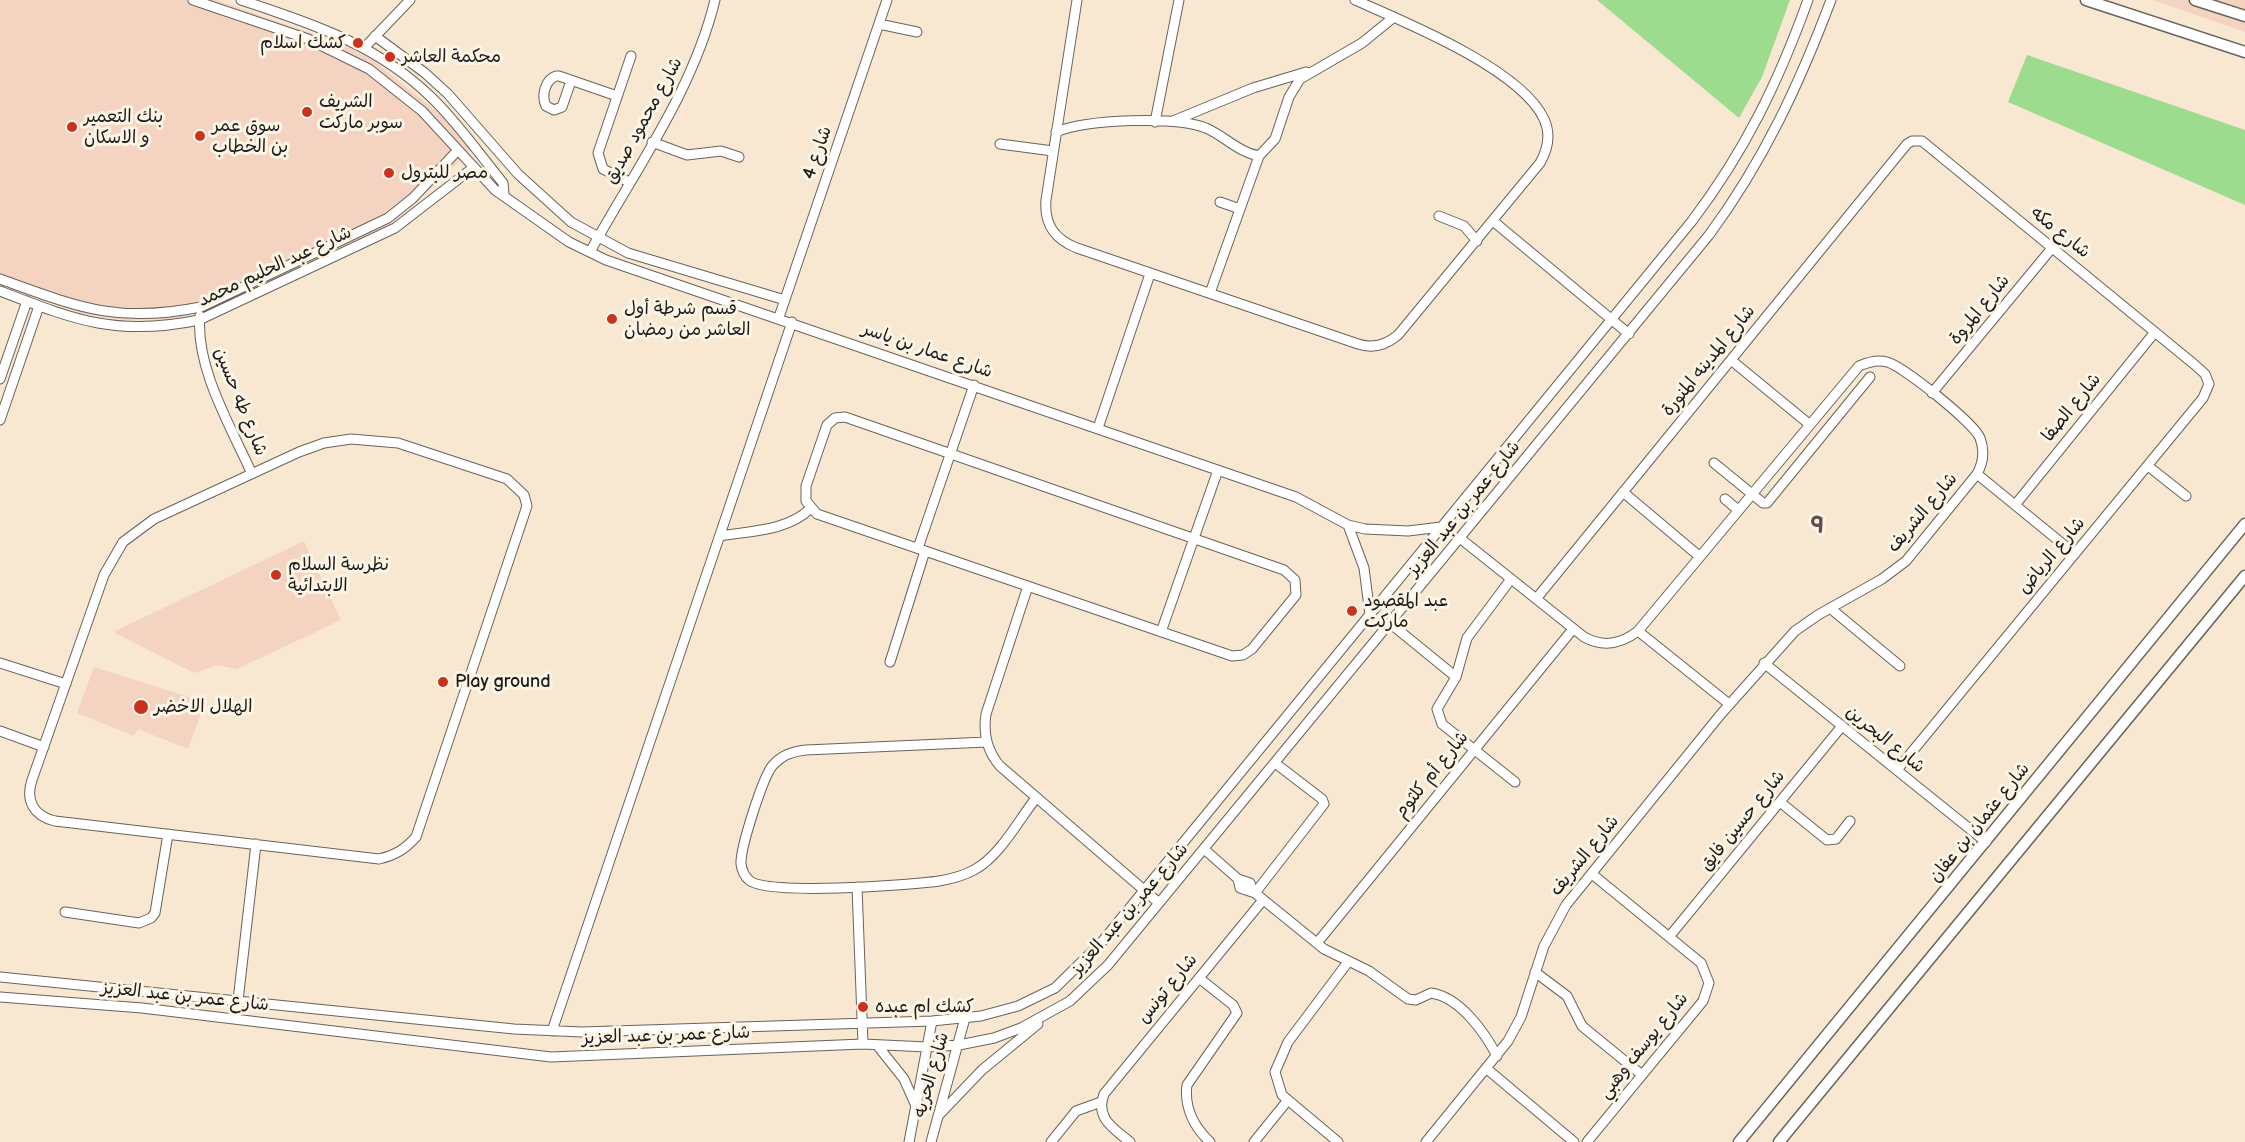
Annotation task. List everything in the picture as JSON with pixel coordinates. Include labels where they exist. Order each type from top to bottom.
[{"type":"main road","points":[[2086,0],[2245,52]]},
{"type":"main road","points":[[2195,0],[2245,16]]},
{"type":"main road","name":"شارع عثمان بن عفان","points":[[1739,1142],[2245,524]]},
{"type":"main road","points":[[1779,1142],[2245,576]]},
{"type":"street","name":"شارع عمار بن ياسر","points":[[193,0],[308,39],[338,52],[388,82],[422,111],[495,190],[504,194],[549,228],[590,252],[622,266],[792,322],[1310,502],[1348,525],[1395,532],[1441,527]]},
{"type":"street","name":"شارع عمار بن ياسر","points":[[241,0],[338,34],[390,63],[434,100],[503,183],[504,194]]},
{"type":"street","points":[[364,48],[410,0]]},
{"type":"street","name":"شارع محمود صديق","points":[[590,252],[689,76],[706,37],[715,0]]},
{"type":"street","name":"شارع 4","points":[[779,318],[887,0]]},
{"type":"street","points":[[1077,0],[1045,210],[1052,232],[1069,245],[1150,274],[1358,344],[1378,346],[1398,335],[1493,222],[1544,155],[1548,138],[1545,120],[1533,103],[1514,85],[1462,52],[1355,0]]},
{"type":"street","points":[[1155,122],[1179,0]]},
{"type":"street","name":"شارع عمر بن عبد العزيز","points":[[0,977],[552,1031],[582,1032],[965,1018],[998,1013],[1055,988],[1080,966],[1144,890],[1692,221],[1736,159],[1777,82],[1808,0]]},
{"type":"street","name":"شارع عمر بن عبد العزيز","points":[[0,997],[236,1018],[551,1056],[863,1044],[959,1046],[994,1038],[1049,1015],[1089,986],[1391,624],[1710,235],[1750,177],[1800,82],[1831,0]]},
{"type":"street","points":[[1169,123],[1234,95],[1311,71],[1354,48],[1394,17]]},
{"type":"street","points":[[879,24],[917,32]]},
{"type":"street","points":[[375,36],[425,73],[448,94],[518,174],[552,207],[598,238],[628,253],[785,300]]},
{"type":"street","points":[[630,182],[610,173],[599,162],[598,153],[631,56]]},
{"type":"street","points":[[1210,293],[1259,156],[1275,139],[1296,85],[1311,71]]},
{"type":"street","points":[[571,81],[617,96]]},
{"type":"street","points":[[422,111],[434,100]]},
{"type":"street","points":[[1056,132],[1090,122],[1155,122],[1199,126],[1216,133],[1241,150],[1259,156]]},
{"type":"street","name":"شارع مكه","points":[[1907,144],[1917,140],[1926,144],[2190,361]]},
{"type":"street","points":[[652,142],[687,155],[721,151],[739,157]]},
{"type":"street","points":[[1000,144],[1053,151]]},
{"type":"street","name":"شارع المدينه المنورة","points":[[1536,599],[1907,144]]},
{"type":"street","name":"شارع عبد الحليم محمد","points":[[0,279],[74,306],[105,313],[148,315],[201,307],[372,226],[402,208],[458,150]]},
{"type":"street","name":"شارع عبد الحليم محمد","points":[[0,291],[97,325],[131,329],[166,327],[199,320],[379,236],[409,217],[474,167]]},
{"type":"street","points":[[1220,202],[1240,209]]},
{"type":"street","points":[[402,208],[409,217]]},
{"type":"street","points":[[1439,216],[1464,226],[1477,241]]},
{"type":"street","points":[[1493,222],[1629,334]]},
{"type":"street","name":"شارع المروة","points":[[1932,393],[2052,248]]},
{"type":"street","points":[[1098,428],[1150,274]]},
{"type":"street","points":[[0,379],[27,301]]},
{"type":"street","points":[[0,420],[39,306]]},
{"type":"street","name":"شارع طه حسين","points":[[201,307],[198,334],[203,360],[252,474]]},
{"type":"street","points":[[552,1031],[792,322]]},
{"type":"street","name":"شارع الصفا","points":[[2015,505],[2155,332]]},
{"type":"street","points":[[1731,360],[1809,424]]},
{"type":"street","name":"شارع الشريف","points":[[1426,1142],[1487,1069],[1518,1023],[1535,972],[1559,915],[1729,704],[1795,631],[1882,579],[1906,561],[1977,474],[1983,455],[1978,434],[1932,393],[1895,365],[1882,361],[1871,362],[1854,370],[1638,631],[1624,640],[1606,644],[1588,640],[1461,539]]},
{"type":"street","name":"شارع الرياض","points":[[1897,770],[2148,466],[2208,389],[2205,374],[2190,361]]},
{"type":"street","points":[[1714,463],[1763,503],[1769,502],[1870,377]]},
{"type":"street","points":[[890,662],[950,453],[974,385]]},
{"type":"street","points":[[845,417],[950,453],[1289,572],[1297,584],[1296,595],[1252,649],[1243,655],[1232,656],[822,515],[810,509],[806,501],[806,486],[825,429],[835,418],[845,417]]},
{"type":"street","points":[[375,439],[398,443],[507,479],[518,486],[524,495],[527,506],[416,837],[406,848],[394,855],[379,859],[44,819],[35,812],[30,802],[29,791],[104,575],[123,542],[154,519],[252,474],[324,443],[375,439]]},
{"type":"street","points":[[2148,466],[2186,496]]},
{"type":"street","points":[[1161,632],[1218,470]]},
{"type":"street","points":[[1977,474],[2075,554]]},
{"type":"street","points":[[1623,492],[1699,556]]},
{"type":"street","points":[[1725,499],[1738,510]]},
{"type":"street","points":[[720,536],[783,525],[810,509]]},
{"type":"street","points":[[1348,525],[1364,568],[1370,615]]},
{"type":"street","points":[[1511,579],[1470,632],[1456,676],[1438,703],[1437,714],[1442,724],[1515,783]]},
{"type":"street","points":[[1028,586],[986,714],[987,742],[1000,766],[1159,903]]},
{"type":"street","points":[[1830,608],[1900,666]]},
{"type":"street","points":[[1391,624],[1456,676]]},
{"type":"street","name":"شارع أم كلثوم","points":[[1317,943],[1573,629]]},
{"type":"street","points":[[1638,631],[1729,704]]},
{"type":"street","points":[[0,663],[66,684]]},
{"type":"street","name":"شارع البحرين","points":[[1764,663],[1986,842]]},
{"type":"street","name":"شارع حسين فايق","points":[[1669,937],[1842,726]]},
{"type":"street","points":[[0,731],[44,747]]},
{"type":"street","points":[[987,742],[800,750],[782,757],[773,765],[763,782],[743,853],[741,865],[746,878],[762,888],[857,887],[941,881],[975,869],[994,853],[1036,798]]},
{"type":"street","points":[[1254,892],[1324,804],[1275,763]]},
{"type":"street","points":[[1780,802],[1827,840],[1836,839],[1850,821]]},
{"type":"street","points":[[65,912],[139,922],[151,918],[155,913],[168,834]]},
{"type":"street","points":[[236,1018],[256,844]]},
{"type":"street","points":[[1204,849],[1238,879],[1250,883],[1254,892],[1317,943],[1348,962],[1369,971],[1408,999],[1416,1000],[1431,993],[1448,1001],[1475,1023],[1497,1056]]},
{"type":"street","name":"شارع يوسف وهبي","points":[[1587,1142],[1708,990],[1708,976],[1701,963],[1592,874]]},
{"type":"street","points":[[857,887],[863,1044]]},
{"type":"street","name":"شارع تونس","points":[[1101,1102],[1108,1088],[1263,900]]},
{"type":"street","points":[[1338,1142],[1288,1100],[1276,1080],[1280,1057],[1292,1036],[1348,962]]},
{"type":"street","points":[[1535,972],[1567,996],[1582,1026],[1642,1075]]},
{"type":"street","points":[[1199,978],[1233,1005],[1237,1013],[1187,1085],[1187,1103],[1191,1116],[1210,1142]]},
{"type":"street","points":[[938,1116],[982,1070],[1049,1015]]},
{"type":"street","name":"شارع الحريه","points":[[931,1142],[965,1018]]},
{"type":"street","name":"شارع الحريه","points":[[909,1142],[932,1021]]},
{"type":"street","points":[[877,1045],[904,1079],[917,1107]]},
{"type":"street","points":[[1487,1069],[1574,1142]]},
{"type":"street","points":[[1254,1142],[1288,1100]]},
{"type":"street","points":[[1051,1142],[1076,1111],[1101,1102],[1101,1113],[1106,1122],[1130,1142]]},
{"type":"shaded area","points":[[0,0],[216,0],[342,44],[374,61],[477,144],[412,206],[380,228],[219,304],[176,319],[125,320],[83,314],[0,285]]},
{"type":"shaded area","points":[[2153,0],[2245,0],[2245,32]]},
{"type":"shaded area","name":"نظرسة السلام الابتدائية","points":[[304,541],[341,620],[237,669],[218,665],[194,673],[113,632]]},
{"type":"shaded area","name":"الهلال الاخضر","points":[[94,667],[205,702],[188,749],[138,729],[134,736],[77,713]]},
{"type":"green space","points":[[1597,0],[1790,0],[1762,77],[1739,118]]},
{"type":"green space","points":[[2027,55],[2245,130],[2245,205],[2008,102]]},
{"type":"place","name":"كشك اسلام","points":[[358,43]]},
{"type":"place","name":"محكمة العاشر","points":[[390,57]]},
{"type":"place","name":"الشريف سوبر ماركت","points":[[307,112]]},
{"type":"place","name":"بنك التعمير و الاسكان","points":[[72,127]]},
{"type":"place","name":"سوق عمر بن الخطاب","points":[[200,136]]},
{"type":"place","name":"مصر للبترول","points":[[389,173]]},
{"type":"place","name":"قسم شرطة أول العاشر من رمضان","points":[[612,319]]},
{"type":"place","name":"نظرسة السلام الابتدائية","points":[[276,575]]},
{"type":"place","name":"عبد المقصود ماركت","points":[[1352,611]]},
{"type":"place","name":"Play ground","points":[[443,682]]},
{"type":"place","name":"الهلال الاخضر","points":[[141,707]]},
{"type":"place","name":"كشك ام عبده","points":[[863,1007]]},
{"type":"district","name":"9","points":[[1818,527]]}]
